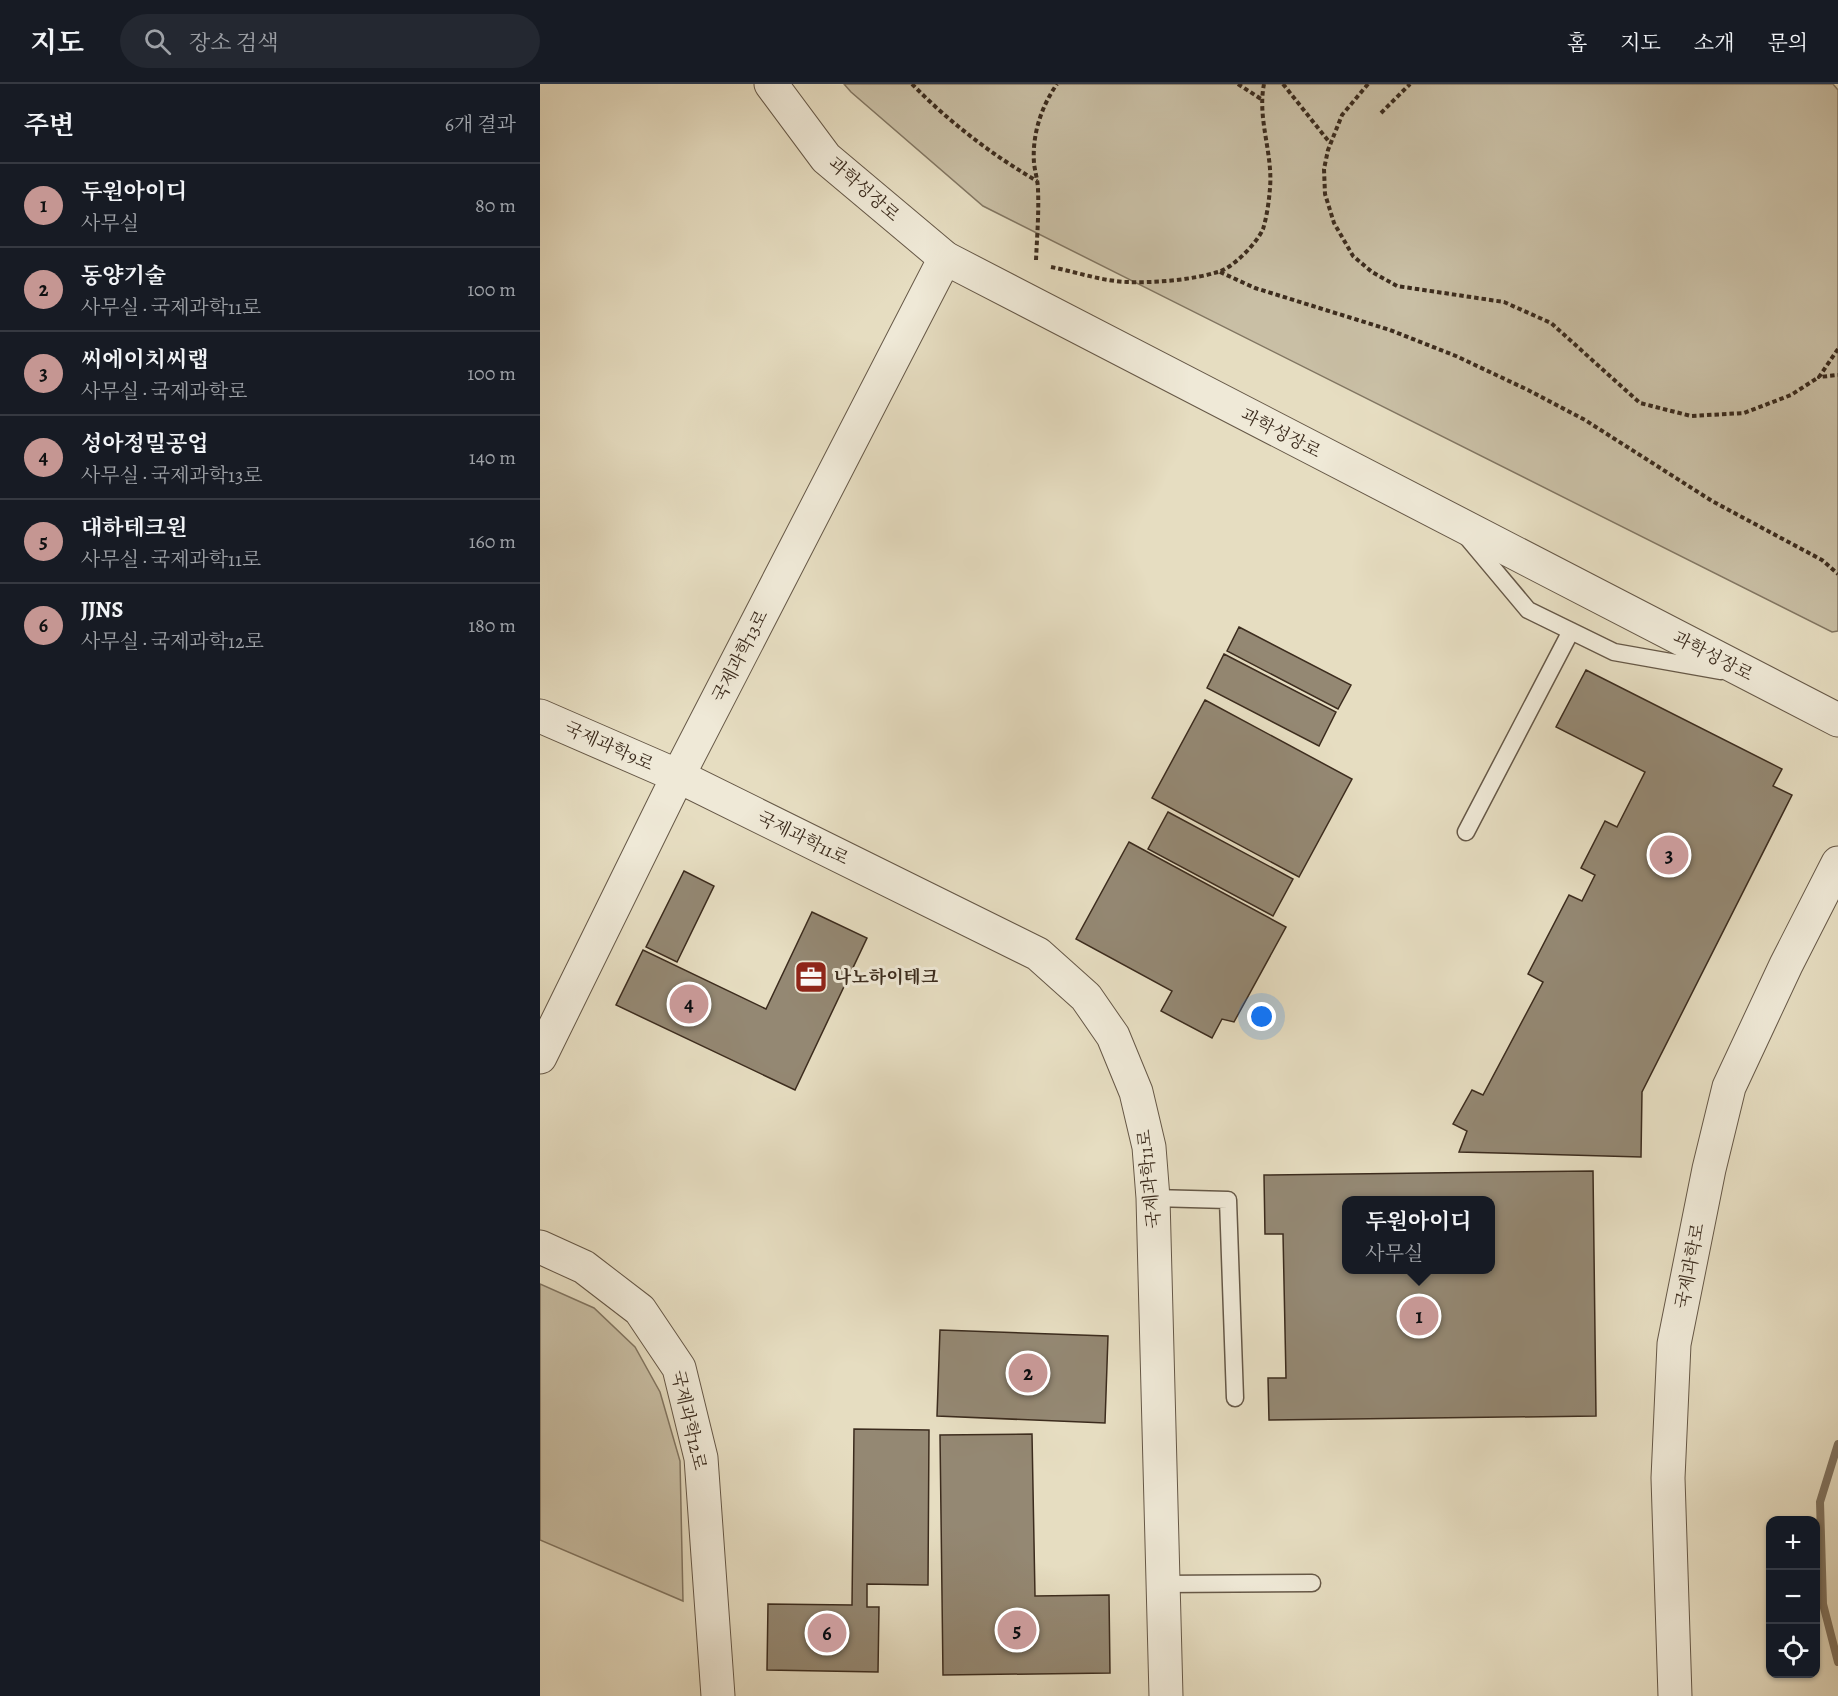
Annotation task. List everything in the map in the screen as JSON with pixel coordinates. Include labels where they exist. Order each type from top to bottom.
[{"type":"street","name":"과학성장로","points":[[771,84],[826,158],[945,258],[1838,720]]},
{"type":"street","name":"국제과학13로","points":[[540,1057],[678,776],[945,258]]},
{"type":"street","name":"국제과학9로","points":[[540,716],[678,776]]},
{"type":"street","name":"국제과학11로","points":[[678,776],[1038,954],[1086,997],[1113,1036],[1136,1092],[1149,1147],[1154,1198],[1166,1696]]},
{"type":"street","name":"국제과학로","points":[[1675,1696],[1668,1478],[1674,1344],[1709,1169],[1729,1087],[1786,965],[1838,863]]},
{"type":"street","name":"국제과학12로","points":[[540,1247],[584,1267],[640,1310],[679,1368],[700,1458],[718,1696]]},
{"type":"lane","points":[[1454,522],[1528,610],[1614,652],[1755,677]]},
{"type":"lane","points":[[1466,832],[1571,631]]},
{"type":"lane","points":[[1154,1198],[1228,1200],[1235,1398]]},
{"type":"lane","points":[[1162,1584],[1312,1583]]},
{"type":"path","points":[[912,84],[934,105],[1010,165],[1037,181]]},
{"type":"path","points":[[1036,260],[1037,181],[1034,143],[1039,120],[1057,84]]},
{"type":"path","points":[[1238,84],[1262,99]]},
{"type":"path","points":[[1051,267],[1127,282],[1176,279],[1220,272],[1250,249],[1263,230],[1270,186],[1262,99],[1264,84]]},
{"type":"path","points":[[1283,84],[1330,144]]},
{"type":"path","points":[[1368,84],[1342,114],[1330,144],[1324,169],[1325,194],[1334,223],[1353,255],[1372,272],[1397,286],[1504,302],[1551,323],[1640,403],[1691,416],[1744,413],[1791,395],[1820,377],[1838,349]]},
{"type":"path","points":[[1381,113],[1410,84]]},
{"type":"path","points":[[1220,272],[1256,288],[1390,330],[1456,356],[1528,390],[1585,420],[1712,501],[1822,560],[1838,574]]},
{"type":"path","points":[[1820,377],[1838,375]]},
{"type":"shaded area","points":[[844,84],[1833,84],[1838,90],[1838,631],[1832,632],[983,206]]},
{"type":"shaded area","points":[[540,1284],[594,1308],[635,1347],[660,1392],[680,1461],[683,1601],[540,1540]]},
{"type":"building","points":[[1239,627],[1351,685],[1338,709],[1227,651]]},
{"type":"building","points":[[1224,654],[1336,712],[1319,746],[1207,688]]},
{"type":"building","points":[[1586,670],[1782,769],[1773,786],[1792,795],[1642,1092],[1641,1157],[1459,1152],[1467,1131],[1453,1124],[1472,1090],[1483,1095],[1543,982],[1528,974],[1569,895],[1582,901],[1595,875],[1581,868],[1605,821],[1617,827],[1645,772],[1556,727]]},
{"type":"building","points":[[1205,700],[1352,779],[1299,877],[1152,798]]},
{"type":"building","points":[[1168,812],[1293,879],[1273,916],[1148,849]]},
{"type":"building","points":[[1129,842],[1286,927],[1234,1022],[1222,1019],[1212,1038],[1161,1011],[1172,991],[1076,939]]},
{"type":"building","points":[[684,871],[714,886],[677,962],[646,947]]},
{"type":"building","points":[[812,912],[867,938],[795,1090],[616,1005],[643,950],[766,1009]]},
{"type":"building","points":[[1593,1171],[1596,1416],[1269,1420],[1268,1378],[1286,1378],[1283,1234],[1265,1234],[1264,1175]]},
{"type":"building","points":[[940,1330],[1108,1336],[1105,1423],[937,1416]]},
{"type":"building","points":[[854,1429],[929,1430],[928,1585],[867,1584],[867,1607],[879,1607],[878,1672],[767,1670],[768,1604],[852,1605]]},
{"type":"building","points":[[1032,1434],[1035,1596],[1109,1595],[1110,1673],[943,1675],[940,1435]]},
{"type":"waterway","points":[[1838,1444],[1820,1502],[1823,1604],[1838,1662]]},
{"type":"place","name":"씨에이치씨랩","points":[[1669,855]]},
{"type":"place","name":"나노하이테크","points":[[811,977]]},
{"type":"place","name":"성아정밀공업","points":[[689,1004]]},
{"type":"place","name":"두원아이디","points":[[1419,1316]]},
{"type":"place","name":"동양기술","points":[[1028,1373]]},
{"type":"place","name":"대하테크원","points":[[1017,1630]]},
{"type":"place","name":"JJNS","points":[[827,1633]]}]
